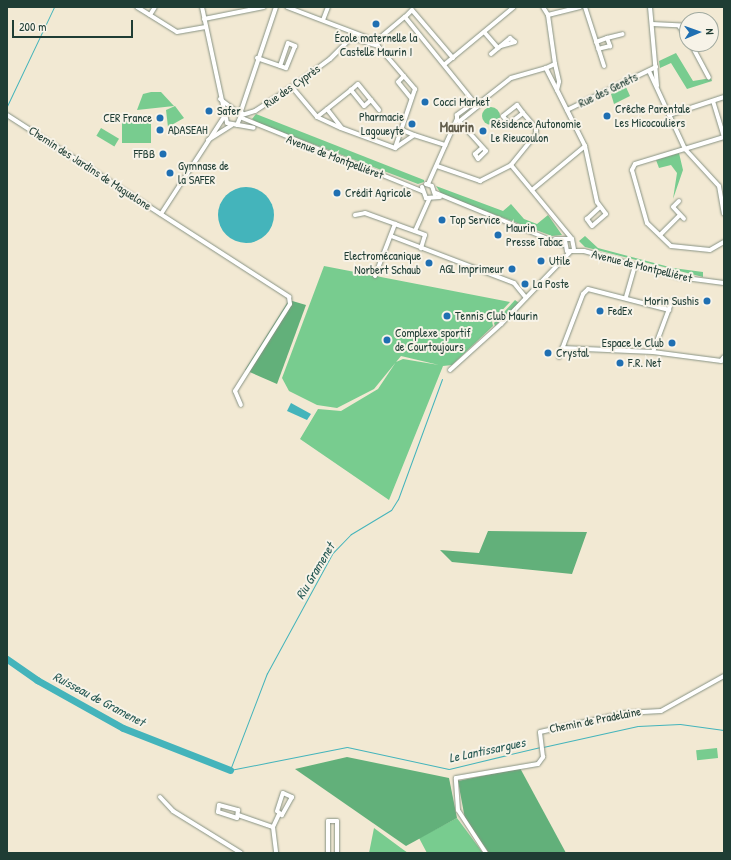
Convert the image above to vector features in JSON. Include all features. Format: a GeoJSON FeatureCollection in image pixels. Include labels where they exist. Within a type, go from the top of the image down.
{"type":"FeatureCollection","features":[{"type":"Feature","properties":{"kind":"street"},"geometry":{"type":"LineString","coordinates":[[137,7],[177,32],[206,27]]}},
{"type":"Feature","properties":{"kind":"street"},"geometry":{"type":"LineString","coordinates":[[150,15],[155,7]]}},
{"type":"Feature","properties":{"kind":"street"},"geometry":{"type":"LineString","coordinates":[[202,7],[224,116],[232,125]]}},
{"type":"Feature","properties":{"kind":"street"},"geometry":{"type":"LineString","coordinates":[[204,19],[264,7]]}},
{"type":"Feature","properties":{"kind":"street"},"geometry":{"type":"LineString","coordinates":[[237,125],[242,115],[241,102],[276,7]]}},
{"type":"Feature","properties":{"kind":"street"},"geometry":{"type":"LineString","coordinates":[[287,7],[376,41],[378,46],[415,89],[394,148]]}},
{"type":"Feature","properties":{"kind":"street"},"geometry":{"type":"LineString","coordinates":[[323,20],[328,7]]}},
{"type":"Feature","properties":{"kind":"street"},"geometry":{"type":"LineString","coordinates":[[445,64],[485,33],[514,7]]}},
{"type":"Feature","properties":{"kind":"street"},"geometry":{"type":"LineString","coordinates":[[543,7],[548,15],[557,90]]}},
{"type":"Feature","properties":{"kind":"street"},"geometry":{"type":"LineString","coordinates":[[548,15],[580,7]]}},
{"type":"Feature","properties":{"kind":"street"},"geometry":{"type":"LineString","coordinates":[[585,7],[604,66]]}},
{"type":"Feature","properties":{"kind":"street"},"geometry":{"type":"LineString","coordinates":[[650,7],[657,86]]}},
{"type":"Feature","properties":{"kind":"street"},"geometry":{"type":"LineString","coordinates":[[376,41],[407,19],[411,9],[454,58]]}},
{"type":"Feature","properties":{"kind":"street"},"geometry":{"type":"LineString","coordinates":[[407,19],[445,64],[473,101],[478,104]]}},
{"type":"Feature","properties":{"kind":"street"},"geometry":{"type":"LineString","coordinates":[[652,24],[679,26]]}},
{"type":"Feature","properties":{"kind":"street"},"geometry":{"type":"LineString","coordinates":[[485,33],[500,47],[491,54]]}},
{"type":"Feature","properties":{"kind":"street","name":"Rue des Cyprès"},"geometry":{"type":"LineString","coordinates":[[242,115],[249,114],[292,87],[330,59],[355,34]]}},
{"type":"Feature","properties":{"kind":"street"},"geometry":{"type":"LineString","coordinates":[[596,42],[623,34]]}},
{"type":"Feature","properties":{"kind":"street"},"geometry":{"type":"LineString","coordinates":[[352,38],[378,46]]}},
{"type":"Feature","properties":{"kind":"street"},"geometry":{"type":"LineString","coordinates":[[598,49],[610,46],[608,38]]}},
{"type":"Feature","properties":{"kind":"street"},"geometry":{"type":"LineString","coordinates":[[257,58],[280,66],[286,68],[295,46],[288,43],[280,66]]}},
{"type":"Feature","properties":{"kind":"street"},"geometry":{"type":"LineString","coordinates":[[695,52],[709,78]]}},
{"type":"Feature","properties":{"kind":"street"},"geometry":{"type":"LineString","coordinates":[[459,119],[511,78],[555,64]]}},
{"type":"Feature","properties":{"kind":"street","name":"Rue des Genêts"},"geometry":{"type":"LineString","coordinates":[[567,110],[656,67]]}},
{"type":"Feature","properties":{"kind":"street"},"geometry":{"type":"LineString","coordinates":[[546,68],[585,146],[600,207],[606,214],[592,226],[587,219],[600,207]]}},
{"type":"Feature","properties":{"kind":"street"},"geometry":{"type":"LineString","coordinates":[[648,71],[657,86],[685,149],[719,186],[724,214]]}},
{"type":"Feature","properties":{"kind":"street"},"geometry":{"type":"LineString","coordinates":[[404,76],[398,82],[411,98]]}},
{"type":"Feature","properties":{"kind":"street"},"geometry":{"type":"LineString","coordinates":[[317,117],[358,84],[378,110]]}},
{"type":"Feature","properties":{"kind":"street"},"geometry":{"type":"LineString","coordinates":[[292,87],[317,117],[341,128],[394,148]]}},
{"type":"Feature","properties":{"kind":"street"},"geometry":{"type":"LineString","coordinates":[[351,90],[364,106],[371,100]]}},
{"type":"Feature","properties":{"kind":"street"},"geometry":{"type":"LineString","coordinates":[[670,115],[724,97]]}},
{"type":"Feature","properties":{"kind":"street","name":"Avenue de Montpelliéret"},"geometry":{"type":"LineString","coordinates":[[220,99],[242,115],[252,125],[422,189]]}},
{"type":"Feature","properties":{"kind":"street"},"geometry":{"type":"LineString","coordinates":[[427,199],[422,189],[430,185],[444,145],[459,119],[473,101]]}},
{"type":"Feature","properties":{"kind":"street"},"geometry":{"type":"LineString","coordinates":[[712,101],[724,137],[633,167],[647,222],[671,246],[710,250],[724,242]]}},
{"type":"Feature","properties":{"kind":"street","name":"Chemin des Jardins de Maguelone"},"geometry":{"type":"LineString","coordinates":[[7,115],[161,214],[206,141],[224,116],[241,102]]}},
{"type":"Feature","properties":{"kind":"street"},"geometry":{"type":"LineString","coordinates":[[437,166],[480,181],[511,165],[536,134],[536,128],[517,105],[503,116],[509,124],[523,113]]}},
{"type":"Feature","properties":{"kind":"street"},"geometry":{"type":"LineString","coordinates":[[327,109],[341,128]]}},
{"type":"Feature","properties":{"kind":"street"},"geometry":{"type":"LineString","coordinates":[[249,114],[252,125]]}},
{"type":"Feature","properties":{"kind":"street"},"geometry":{"type":"LineString","coordinates":[[459,119],[482,148]]}},
{"type":"Feature","properties":{"kind":"street"},"geometry":{"type":"LineString","coordinates":[[719,120],[724,119]]}},
{"type":"Feature","properties":{"kind":"street","name":"Avenue de Montpelliéret"},"geometry":{"type":"LineString","coordinates":[[232,125],[263,129]]}},
{"type":"Feature","properties":{"kind":"street","name":"Chemin des Jardins de Maguelone"},"geometry":{"type":"LineString","coordinates":[[206,141],[232,125]]}},
{"type":"Feature","properties":{"kind":"street"},"geometry":{"type":"LineString","coordinates":[[400,129],[444,145]]}},
{"type":"Feature","properties":{"kind":"street"},"geometry":{"type":"LineString","coordinates":[[394,148],[414,135]]}},
{"type":"Feature","properties":{"kind":"street"},"geometry":{"type":"LineString","coordinates":[[532,190],[585,146]]}},
{"type":"Feature","properties":{"kind":"street"},"geometry":{"type":"LineString","coordinates":[[450,370],[526,298],[562,258],[574,248],[572,239],[511,165]]}},
{"type":"Feature","properties":{"kind":"street"},"geometry":{"type":"LineString","coordinates":[[430,185],[435,195],[440,197],[564,243],[572,239]]}},
{"type":"Feature","properties":{"kind":"street"},"geometry":{"type":"LineString","coordinates":[[415,231],[427,199],[435,195]]}},
{"type":"Feature","properties":{"kind":"street"},"geometry":{"type":"LineString","coordinates":[[679,201],[673,207],[684,219]]}},
{"type":"Feature","properties":{"kind":"street"},"geometry":{"type":"LineString","coordinates":[[355,215],[365,213],[415,231],[426,237],[422,248]]}},
{"type":"Feature","properties":{"kind":"street"},"geometry":{"type":"LineString","coordinates":[[161,214],[291,299],[235,391],[241,405]]}},
{"type":"Feature","properties":{"kind":"street"},"geometry":{"type":"LineString","coordinates":[[660,234],[680,215]]}},
{"type":"Feature","properties":{"kind":"street"},"geometry":{"type":"LineString","coordinates":[[376,276],[395,224]]}},
{"type":"Feature","properties":{"kind":"street"},"geometry":{"type":"LineString","coordinates":[[562,258],[564,229]]}},
{"type":"Feature","properties":{"kind":"street"},"geometry":{"type":"LineString","coordinates":[[391,236],[514,284],[526,298]]}},
{"type":"Feature","properties":{"kind":"street","name":"Avenue de Montpelliéret"},"geometry":{"type":"LineString","coordinates":[[564,243],[584,251],[678,277],[724,283]]}},
{"type":"Feature","properties":{"kind":"street"},"geometry":{"type":"LineString","coordinates":[[626,297],[635,264]]}},
{"type":"Feature","properties":{"kind":"street"},"geometry":{"type":"LineString","coordinates":[[558,357],[583,294],[588,289],[626,297],[668,310]]}},
{"type":"Feature","properties":{"kind":"street"},"geometry":{"type":"LineString","coordinates":[[654,352],[672,301]]}},
{"type":"Feature","properties":{"kind":"street"},"geometry":{"type":"LineString","coordinates":[[562,348],[654,352],[721,361],[724,357]]}},
{"type":"Feature","properties":{"kind":"street","name":"Chemin de Pradelaine"},"geometry":{"type":"LineString","coordinates":[[486,853],[460,816],[455,800],[456,778],[538,764],[542,750],[540,732],[566,729],[625,713],[666,709],[724,676]]}},
{"type":"Feature","properties":{"kind":"street"},"geometry":{"type":"LineString","coordinates":[[285,792],[292,797],[284,815],[279,814],[276,811],[285,792]]}},
{"type":"Feature","properties":{"kind":"street"},"geometry":{"type":"LineString","coordinates":[[160,797],[173,811],[241,853]]}},
{"type":"Feature","properties":{"kind":"street"},"geometry":{"type":"LineString","coordinates":[[221,804],[238,810],[238,815],[236,819],[217,810],[221,804]]}},
{"type":"Feature","properties":{"kind":"street"},"geometry":{"type":"LineString","coordinates":[[276,853],[273,827],[279,814]]}},
{"type":"Feature","properties":{"kind":"street"},"geometry":{"type":"LineString","coordinates":[[238,815],[273,827]]}},
{"type":"Feature","properties":{"kind":"street"},"geometry":{"type":"LineString","coordinates":[[328,853],[328,821],[337,821],[337,853]]}},
{"type":"Feature","properties":{"kind":"green space"},"geometry":{"type":"Polygon","coordinates":[[[676,53],[693,81],[711,78],[712,81],[687,89],[671,63],[660,68],[659,61],[676,53]]]}},
{"type":"Feature","properties":{"kind":"green space"},"geometry":{"type":"Polygon","coordinates":[[[626,87],[630,96],[614,104],[611,94],[626,87]]]}},
{"type":"Feature","properties":{"kind":"green space"},"geometry":{"type":"Polygon","coordinates":[[[161,92],[174,106],[137,110],[143,94],[161,92]]]}},
{"type":"Feature","properties":{"kind":"green space"},"geometry":{"type":"Polygon","coordinates":[[[175,106],[184,118],[168,127],[166,110],[175,106]]]}},
{"type":"Feature","properties":{"kind":"green space"},"geometry":{"type":"Polygon","coordinates":[[[491,107],[497,110],[500,116],[497,122],[491,125],[485,122],[482,116],[485,110],[491,107]]]}},
{"type":"Feature","properties":{"kind":"green space"},"geometry":{"type":"Polygon","coordinates":[[[256,114],[424,180],[424,182],[418,184],[258,123],[252,119],[256,114]]]}},
{"type":"Feature","properties":{"kind":"green space"},"geometry":{"type":"Polygon","coordinates":[[[122,121],[151,121],[151,143],[122,143],[122,121]]]}},
{"type":"Feature","properties":{"kind":"green space"},"geometry":{"type":"Polygon","coordinates":[[[101,128],[119,139],[114,147],[96,136],[101,128]]]}},
{"type":"Feature","properties":{"kind":"green space"},"geometry":{"type":"Polygon","coordinates":[[[679,153],[683,170],[673,199],[677,173],[671,165],[659,168],[656,160],[679,153]]]}},
{"type":"Feature","properties":{"kind":"green space"},"geometry":{"type":"Polygon","coordinates":[[[436,186],[503,211],[511,204],[524,219],[537,224],[548,215],[562,235],[552,236],[442,195],[436,186]]]}},
{"type":"Feature","properties":{"kind":"green space"},"geometry":{"type":"Polygon","coordinates":[[[585,236],[598,248],[673,268],[703,272],[703,277],[585,247],[579,241],[585,236]]]}},
{"type":"Feature","properties":{"kind":"green space","name":"Complexe sportif de Courtoujours"},"geometry":{"type":"Polygon","coordinates":[[[324,266],[510,302],[492,321],[493,326],[452,365],[443,366],[389,500],[300,439],[318,409],[341,411],[378,389],[396,363],[374,389],[337,408],[317,405],[289,391],[282,378],[324,266]],[[401,356],[396,362],[403,359],[439,365],[401,356]]]}},
{"type":"Feature","properties":{"kind":"green space"},"geometry":{"type":"Polygon","coordinates":[[[289,300],[306,305],[277,384],[245,370],[289,300]]]}},
{"type":"Feature","properties":{"kind":"green space"},"geometry":{"type":"Polygon","coordinates":[[[515,300],[519,303],[495,326],[494,323],[515,300]]]}},
{"type":"Feature","properties":{"kind":"green space"},"geometry":{"type":"Polygon","coordinates":[[[488,531],[587,532],[572,574],[452,562],[440,550],[479,553],[488,531]]]}},
{"type":"Feature","properties":{"kind":"green space"},"geometry":{"type":"Polygon","coordinates":[[[717,748],[718,758],[697,760],[696,750],[717,748]]]}},
{"type":"Feature","properties":{"kind":"green space"},"geometry":{"type":"Polygon","coordinates":[[[347,757],[449,778],[457,818],[406,846],[295,769],[347,757]]]}},
{"type":"Feature","properties":{"kind":"green space"},"geometry":{"type":"Polygon","coordinates":[[[520,768],[566,853],[489,853],[465,819],[458,781],[520,768]]]}},
{"type":"Feature","properties":{"kind":"green space"},"geometry":{"type":"Polygon","coordinates":[[[457,818],[483,853],[427,853],[419,838],[457,818]]]}},
{"type":"Feature","properties":{"kind":"green space"},"geometry":{"type":"Polygon","coordinates":[[[374,828],[401,848],[408,853],[369,853],[374,828]]]}},
{"type":"Feature","properties":{"kind":"water"},"geometry":{"type":"Polygon","coordinates":[[[241,187],[251,187],[266,195],[272,204],[274,215],[272,226],[266,235],[251,243],[241,243],[230,238],[223,231],[218,220],[218,210],[223,199],[230,192],[241,187]]]}},
{"type":"Feature","properties":{"kind":"water"},"geometry":{"type":"Polygon","coordinates":[[[291,403],[311,414],[307,420],[287,411],[291,403]]]}},
{"type":"Feature","properties":{"kind":"waterway"},"geometry":{"type":"LineString","coordinates":[[7,106],[54,7]]}},
{"type":"Feature","properties":{"kind":"waterway","name":"Riu Gramenet"},"geometry":{"type":"LineString","coordinates":[[442,379],[398,499],[391,510],[351,534],[332,554],[267,673],[230,770],[347,747],[449,769],[540,747]]}},
{"type":"Feature","properties":{"kind":"waterway","name":"Ruisseau de Gramenet"},"geometry":{"type":"LineString","coordinates":[[7,659],[37,680],[123,728],[230,770]]}},
{"type":"Feature","properties":{"kind":"waterway","name":"Le Lantissargues"},"geometry":{"type":"LineString","coordinates":[[543,747],[638,726],[680,724],[724,730]]}},
{"type":"Feature","properties":{"kind":"place","name":"École maternelle la Castelle Maurin I"},"geometry":{"type":"Point","coordinates":[376,24]}},
{"type":"Feature","properties":{"kind":"place","name":"Cocci Market"},"geometry":{"type":"Point","coordinates":[425,102]}},
{"type":"Feature","properties":{"kind":"place","name":"Safer"},"geometry":{"type":"Point","coordinates":[209,111]}},
{"type":"Feature","properties":{"kind":"place","name":"Crêche Parentale Les Micocouliers"},"geometry":{"type":"Point","coordinates":[607,116]}},
{"type":"Feature","properties":{"kind":"place","name":"CER France"},"geometry":{"type":"Point","coordinates":[160,118]}},
{"type":"Feature","properties":{"kind":"place","name":"Pharmacie Lagoueyte"},"geometry":{"type":"Point","coordinates":[412,124]}},
{"type":"Feature","properties":{"kind":"place","name":"ADASEAH"},"geometry":{"type":"Point","coordinates":[160,130]}},
{"type":"Feature","properties":{"kind":"place","name":"Résidence Autonomie Le Rieucoulon"},"geometry":{"type":"Point","coordinates":[483,131]}},
{"type":"Feature","properties":{"kind":"place","name":"FFBB"},"geometry":{"type":"Point","coordinates":[163,154]}},
{"type":"Feature","properties":{"kind":"place","name":"Gymnase de la SAFER"},"geometry":{"type":"Point","coordinates":[170,173]}},
{"type":"Feature","properties":{"kind":"place","name":"Crédit Agricole"},"geometry":{"type":"Point","coordinates":[337,193]}},
{"type":"Feature","properties":{"kind":"place","name":"Top Service"},"geometry":{"type":"Point","coordinates":[442,220]}},
{"type":"Feature","properties":{"kind":"place","name":"Maurin Presse Tabac"},"geometry":{"type":"Point","coordinates":[498,235]}},
{"type":"Feature","properties":{"kind":"place","name":"Utile"},"geometry":{"type":"Point","coordinates":[541,261]}},
{"type":"Feature","properties":{"kind":"place","name":"Electromécanique Norbert Schaub"},"geometry":{"type":"Point","coordinates":[429,263]}},
{"type":"Feature","properties":{"kind":"place","name":"AGL Imprimeur"},"geometry":{"type":"Point","coordinates":[512,269]}},
{"type":"Feature","properties":{"kind":"place","name":"La Poste"},"geometry":{"type":"Point","coordinates":[525,284]}},
{"type":"Feature","properties":{"kind":"place","name":"Morin Sushis"},"geometry":{"type":"Point","coordinates":[707,301]}},
{"type":"Feature","properties":{"kind":"place","name":"FedEx"},"geometry":{"type":"Point","coordinates":[600,311]}},
{"type":"Feature","properties":{"kind":"place","name":"Tennis Club Maurin"},"geometry":{"type":"Point","coordinates":[447,316]}},
{"type":"Feature","properties":{"kind":"place","name":"Complexe sportif de Courtoujours"},"geometry":{"type":"Point","coordinates":[387,340]}},
{"type":"Feature","properties":{"kind":"place","name":"Espace le Club"},"geometry":{"type":"Point","coordinates":[672,343]}},
{"type":"Feature","properties":{"kind":"place","name":"Crystal"},"geometry":{"type":"Point","coordinates":[548,353]}},
{"type":"Feature","properties":{"kind":"place","name":"F.R. Net"},"geometry":{"type":"Point","coordinates":[620,363]}},
{"type":"Feature","properties":{"kind":"district","name":"Maurin"},"geometry":{"type":"Point","coordinates":[457,127]}}]}
